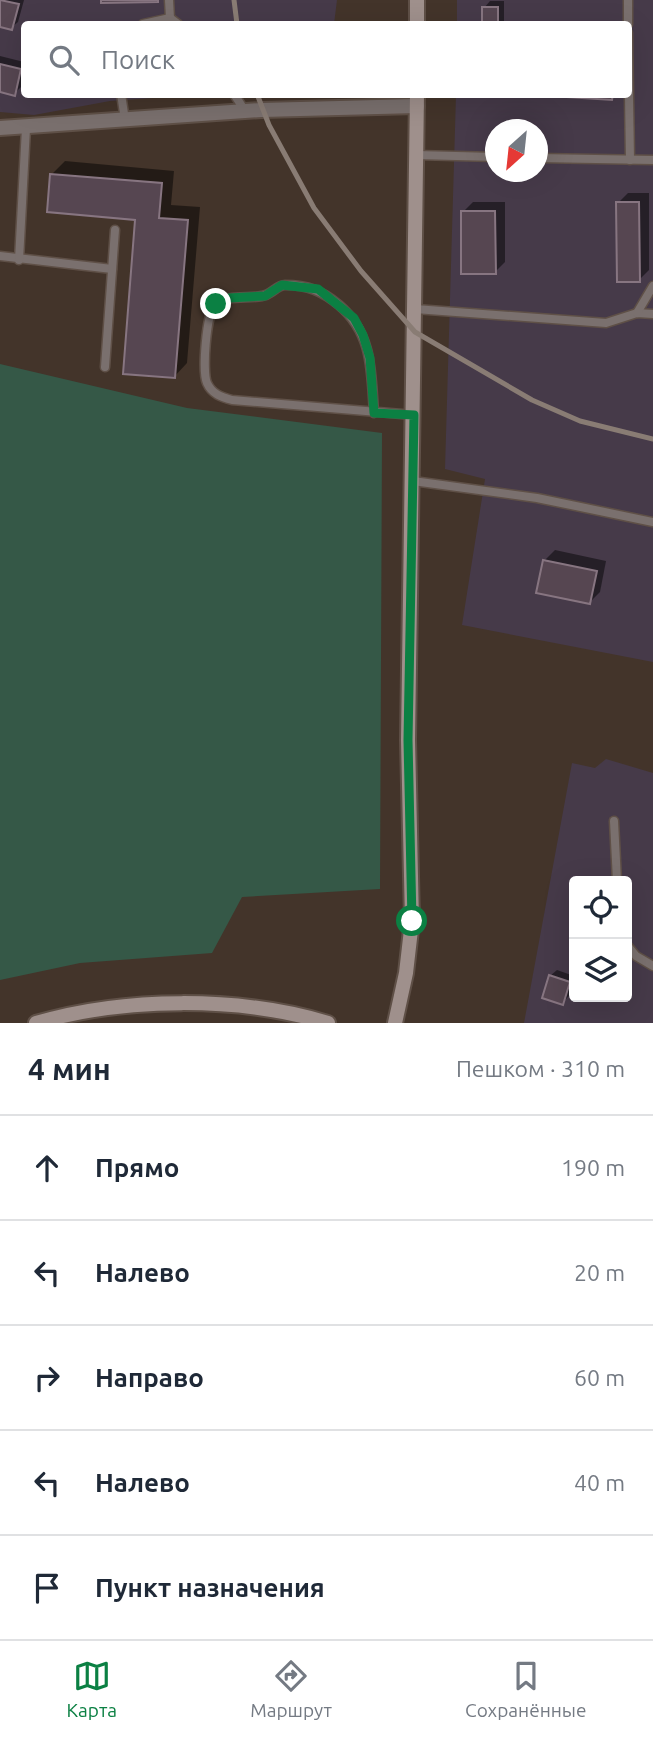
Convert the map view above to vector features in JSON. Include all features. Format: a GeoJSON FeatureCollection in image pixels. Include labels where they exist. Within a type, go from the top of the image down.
{"type":"FeatureCollection","features":[{"type":"Feature","properties":{"kind":"main road"},"geometry":{"type":"LineString","coordinates":[[417,21],[418,0]]}},
{"type":"Feature","properties":{"kind":"main road"},"geometry":{"type":"LineString","coordinates":[[395,1023],[406,973],[412,921],[408,740],[417,100]]}},
{"type":"Feature","properties":{"kind":"main road"},"geometry":{"type":"LineString","coordinates":[[36,1023],[114,1005],[168,1004],[219,1005],[328,1023]]}},
{"type":"Feature","properties":{"kind":"street"},"geometry":{"type":"LineString","coordinates":[[0,128],[417,100]]}},
{"type":"Feature","properties":{"kind":"lane"},"geometry":{"type":"LineString","coordinates":[[169,0],[170,18]]}},
{"type":"Feature","properties":{"kind":"lane"},"geometry":{"type":"LineString","coordinates":[[628,0],[628,21]]}},
{"type":"Feature","properties":{"kind":"lane"},"geometry":{"type":"LineString","coordinates":[[156,21],[170,18],[174,21]]}},
{"type":"Feature","properties":{"kind":"lane"},"geometry":{"type":"LineString","coordinates":[[122,98],[125,121]]}},
{"type":"Feature","properties":{"kind":"lane"},"geometry":{"type":"LineString","coordinates":[[237,98],[245,111]]}},
{"type":"Feature","properties":{"kind":"lane"},"geometry":{"type":"LineString","coordinates":[[629,98],[630,160]]}},
{"type":"Feature","properties":{"kind":"lane"},"geometry":{"type":"LineString","coordinates":[[19,260],[26,128]]}},
{"type":"Feature","properties":{"kind":"lane"},"geometry":{"type":"LineString","coordinates":[[416,155],[485,157]]}},
{"type":"Feature","properties":{"kind":"lane"},"geometry":{"type":"LineString","coordinates":[[548,158],[653,160]]}},
{"type":"Feature","properties":{"kind":"lane"},"geometry":{"type":"LineString","coordinates":[[105,367],[114,230]]}},
{"type":"Feature","properties":{"kind":"lane"},"geometry":{"type":"LineString","coordinates":[[0,256],[112,270]]}},
{"type":"Feature","properties":{"kind":"lane"},"geometry":{"type":"LineString","coordinates":[[374,413],[370,358],[363,335],[354,318],[318,289],[282,285],[265,296],[229,298],[216,304],[208,316],[205,381],[213,392],[221,397],[374,413],[414,415]]}},
{"type":"Feature","properties":{"kind":"lane"},"geometry":{"type":"LineString","coordinates":[[637,313],[653,286]]}},
{"type":"Feature","properties":{"kind":"lane"},"geometry":{"type":"LineString","coordinates":[[415,309],[606,323],[637,313],[653,314]]}},
{"type":"Feature","properties":{"kind":"lane"},"geometry":{"type":"LineString","coordinates":[[413,481],[537,498],[653,522]]}},
{"type":"Feature","properties":{"kind":"lane"},"geometry":{"type":"LineString","coordinates":[[614,821],[617,876]]}},
{"type":"Feature","properties":{"kind":"lane"},"geometry":{"type":"LineString","coordinates":[[632,951],[653,965]]}},
{"type":"Feature","properties":{"kind":"shaded area"},"geometry":{"type":"Polygon","coordinates":[[[0,0],[337,0],[334,21],[21,21],[21,98],[152,98],[110,101],[34,115],[0,112],[0,0]]]}},
{"type":"Feature","properties":{"kind":"shaded area"},"geometry":{"type":"Polygon","coordinates":[[[457,0],[653,0],[653,662],[462,625],[485,479],[445,469],[456,98],[632,98],[632,21],[457,21],[457,0]]]}},
{"type":"Feature","properties":{"kind":"shaded area"},"geometry":{"type":"Polygon","coordinates":[[[606,759],[653,773],[653,1023],[524,1023],[572,763],[595,768],[606,759]]]}},
{"type":"Feature","properties":{"kind":"green space"},"geometry":{"type":"Polygon","coordinates":[[[0,364],[187,408],[382,433],[380,889],[242,897],[212,953],[80,963],[0,980],[0,364]]]}},
{"type":"Feature","properties":{"kind":"building"},"geometry":{"type":"Polygon","coordinates":[[[0,0],[19,4],[12,30],[0,27],[0,0]]]}},
{"type":"Feature","properties":{"kind":"building"},"geometry":{"type":"Polygon","coordinates":[[[101,0],[158,0],[158,2],[101,3],[101,0]]]}},
{"type":"Feature","properties":{"kind":"building"},"geometry":{"type":"Polygon","coordinates":[[[482,7],[498,7],[498,21],[482,21],[482,7]]]}},
{"type":"Feature","properties":{"kind":"building"},"geometry":{"type":"Polygon","coordinates":[[[0,64],[21,69],[15,96],[0,92],[0,64]]]}},
{"type":"Feature","properties":{"kind":"building"},"geometry":{"type":"Polygon","coordinates":[[[581,98],[612,98],[612,100],[581,98]]]}},
{"type":"Feature","properties":{"kind":"building"},"geometry":{"type":"Polygon","coordinates":[[[50,174],[162,183],[159,218],[188,220],[175,378],[123,374],[135,220],[47,212],[50,174]]]}},
{"type":"Feature","properties":{"kind":"building"},"geometry":{"type":"Polygon","coordinates":[[[616,202],[639,202],[640,282],[617,282],[616,202]]]}},
{"type":"Feature","properties":{"kind":"building"},"geometry":{"type":"Polygon","coordinates":[[[461,211],[495,211],[496,274],[461,274],[461,211]]]}},
{"type":"Feature","properties":{"kind":"building"},"geometry":{"type":"Polygon","coordinates":[[[543,560],[597,571],[590,604],[536,593],[543,560]]]}},
{"type":"Feature","properties":{"kind":"building"},"geometry":{"type":"Polygon","coordinates":[[[549,975],[569,982],[563,1005],[542,998],[549,975]]]}},
{"type":"Feature","properties":{"kind":"railway"},"geometry":{"type":"LineString","coordinates":[[234,0],[237,21]]}},
{"type":"Feature","properties":{"kind":"railway"},"geometry":{"type":"LineString","coordinates":[[259,98],[269,125],[314,208],[361,271],[415,332],[532,400],[580,421],[653,439]]}},
{"type":"Feature","properties":{"kind":"route"},"geometry":{"type":"LineString","coordinates":[[216,304],[229,298],[265,296],[282,285],[318,289],[354,318],[363,335],[370,358],[374,413],[414,415],[408,740],[412,921]]}}]}
